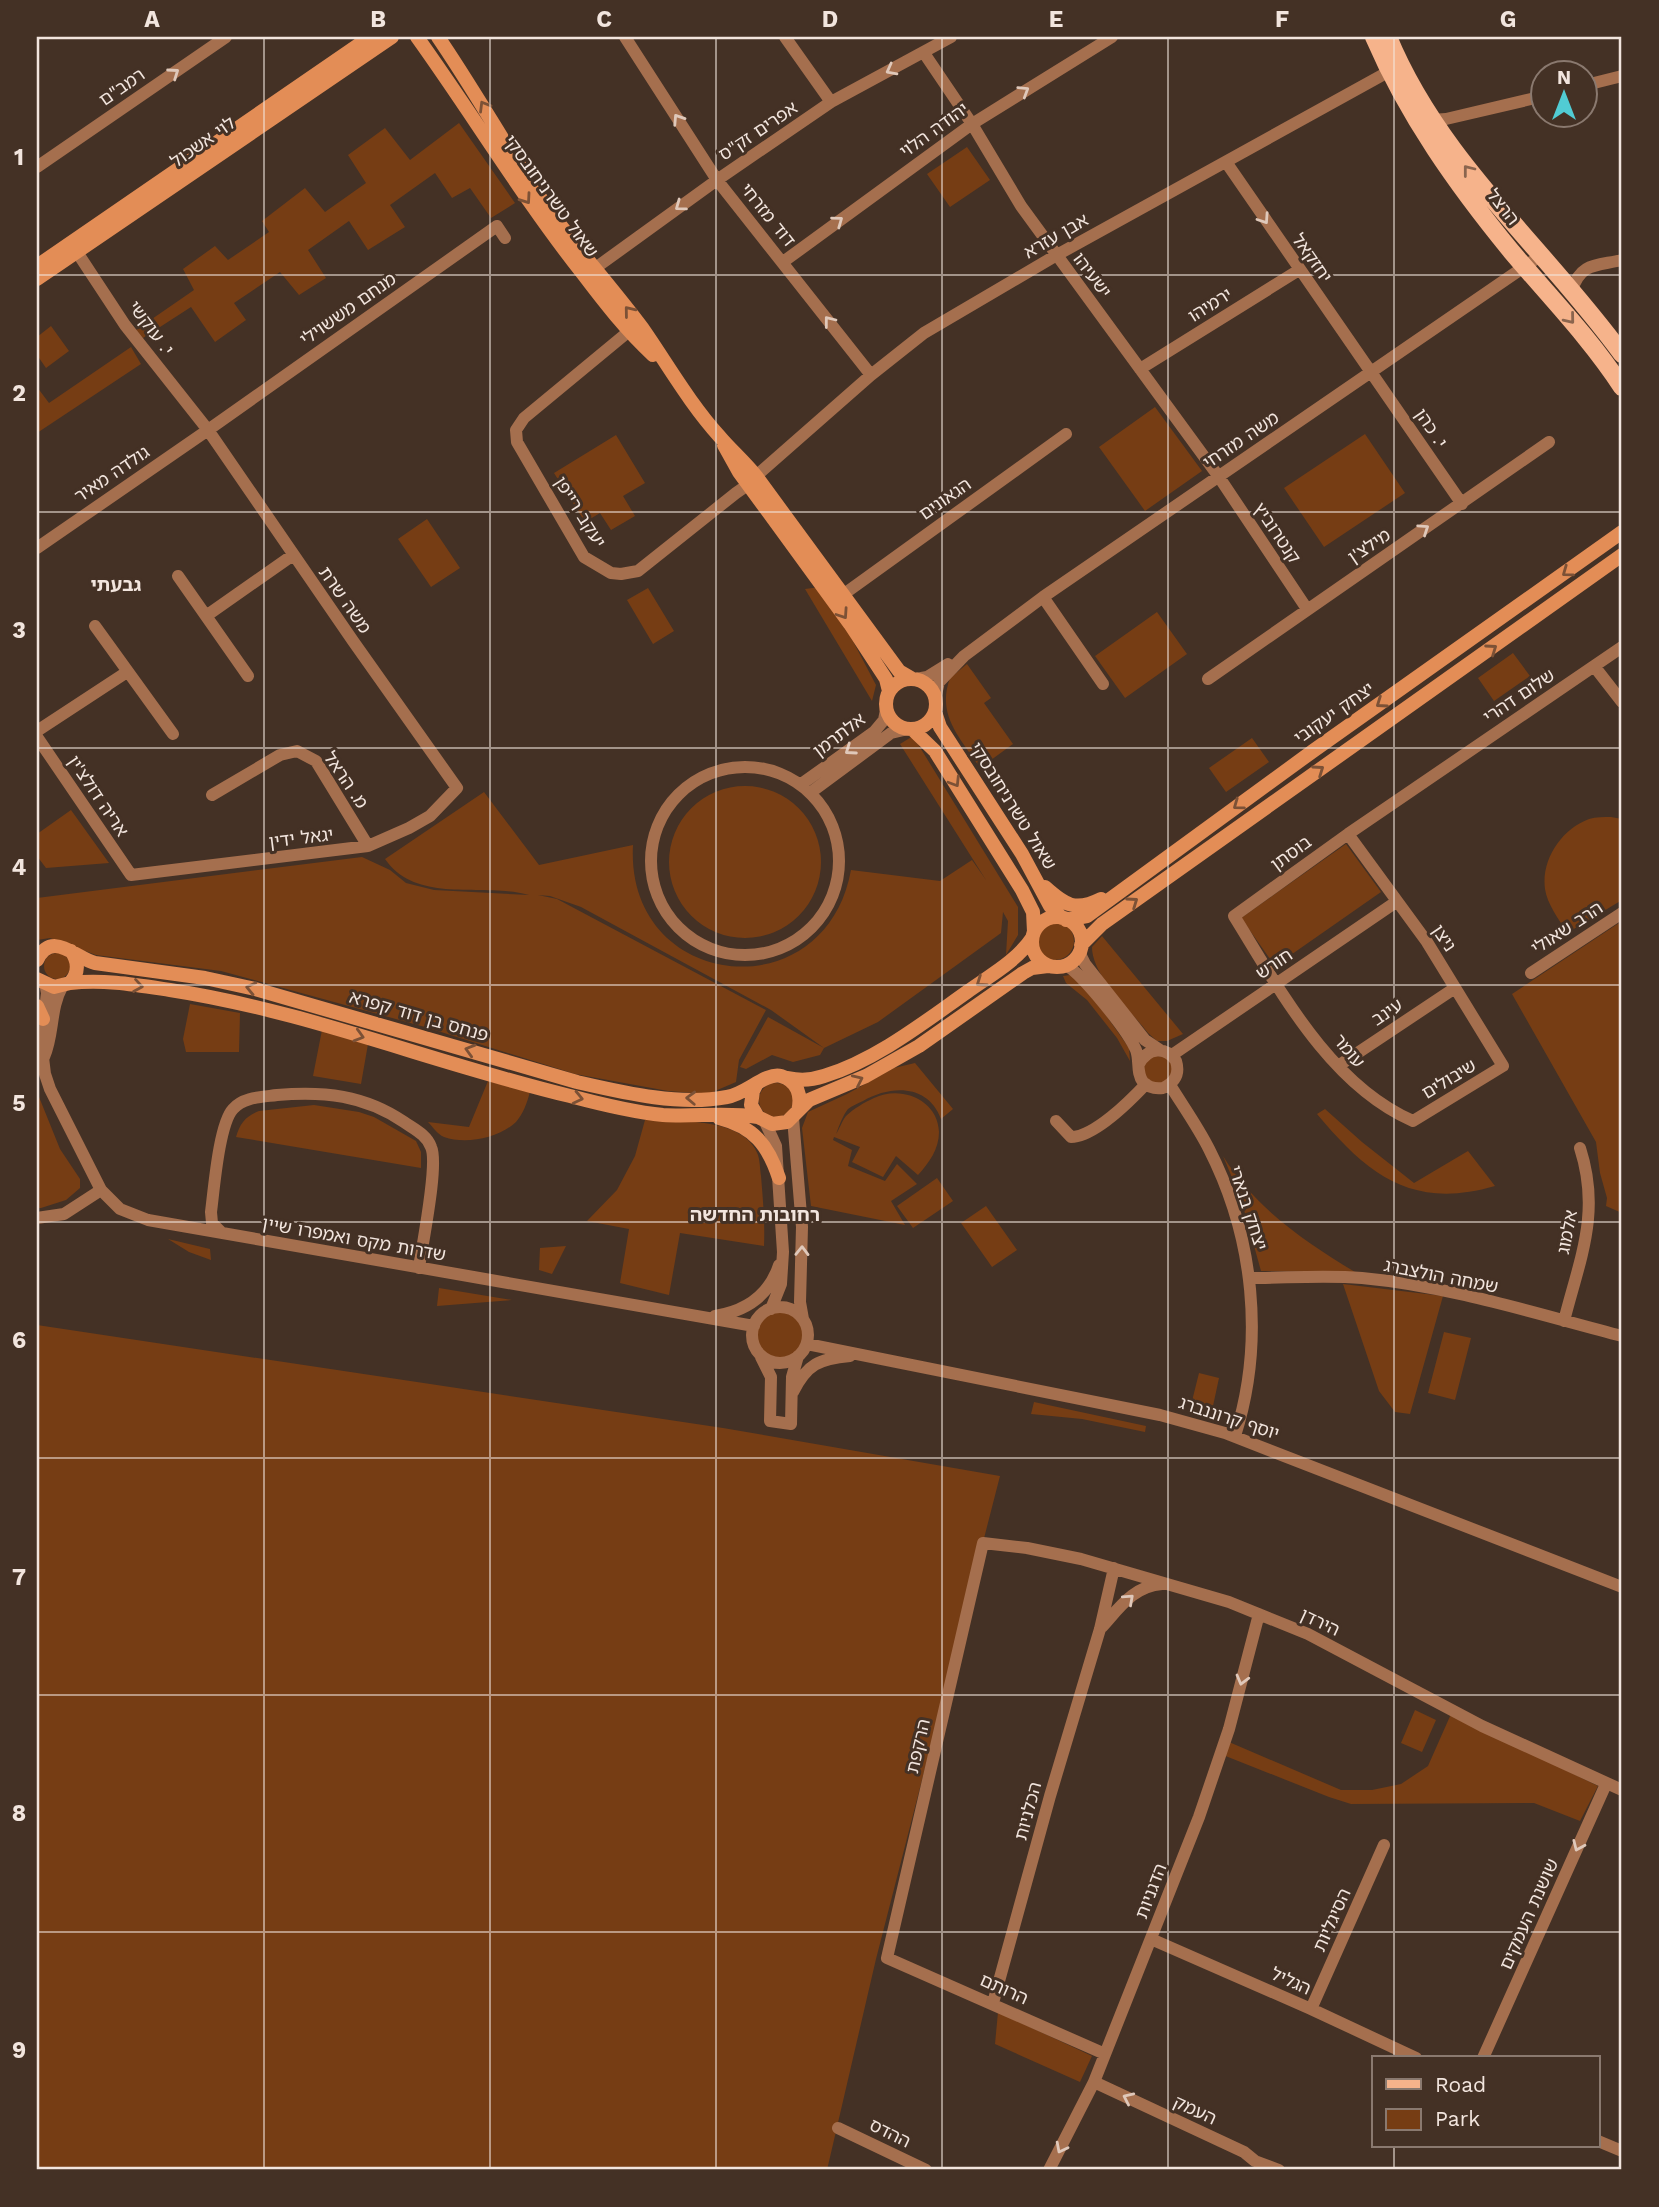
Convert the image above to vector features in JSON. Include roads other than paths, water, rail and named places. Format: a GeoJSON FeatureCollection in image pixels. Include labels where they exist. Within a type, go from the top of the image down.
{"type":"FeatureCollection","features":[{"type":"Feature","properties":{"kind":"main road","name":"שאול טשרניחובסקי"},"geometry":{"type":"LineString","coordinates":[[438,37],[539,196],[644,331],[667,368],[721,438],[729,458],[756,482],[844,594],[899,671],[914,679]]}},
{"type":"Feature","properties":{"kind":"main road","name":"הרצל"},"geometry":{"type":"LineString","coordinates":[[1374,37],[1534,261],[1573,323],[1622,387]]}},
{"type":"Feature","properties":{"kind":"main road","name":"הרצל"},"geometry":{"type":"LineString","coordinates":[[1388,37],[1395,69],[1432,145],[1493,228],[1572,290],[1622,354]]}},
{"type":"Feature","properties":{"kind":"main road","name":"שאול טשרניחובסקי"},"geometry":{"type":"LineString","coordinates":[[418,39],[531,205],[628,332],[667,368]]}},
{"type":"Feature","properties":{"kind":"main road"},"geometry":{"type":"LineString","coordinates":[[381,40],[418,39]]}},
{"type":"Feature","properties":{"kind":"main road","name":"לוי אשכול"},"geometry":{"type":"LineString","coordinates":[[37,279],[74,248],[381,40]]}},
{"type":"Feature","properties":{"kind":"main road","name":"לוי אשכול"},"geometry":{"type":"LineString","coordinates":[[37,266],[74,248]]}},
{"type":"Feature","properties":{"kind":"main road","name":"שאול טשרניחובסקי"},"geometry":{"type":"LineString","coordinates":[[756,482],[886,679],[888,698]]}},
{"type":"Feature","properties":{"kind":"main road","name":"יצחק יעקובי"},"geometry":{"type":"LineString","coordinates":[[1064,919],[1087,916],[1622,532]]}},
{"type":"Feature","properties":{"kind":"main road"},"geometry":{"type":"LineString","coordinates":[[1033,935],[1037,957],[1055,967],[1066,965],[1075,958],[1102,924],[1622,555]]}},
{"type":"Feature","properties":{"kind":"main road"},"geometry":{"type":"LineString","coordinates":[[914,679],[928,687],[935,705],[927,724],[910,729],[894,723],[890,718],[888,698],[895,683],[914,679]]}},
{"type":"Feature","properties":{"kind":"main road","name":"שאול טשרניחובסקי"},"geometry":{"type":"LineString","coordinates":[[935,705],[940,727],[1038,882],[1050,906],[1064,919]]}},
{"type":"Feature","properties":{"kind":"main road","name":"שאול טשרניחובסקי"},"geometry":{"type":"LineString","coordinates":[[910,729],[935,751],[1022,890],[1033,912],[1033,935]]}},
{"type":"Feature","properties":{"kind":"main road"},"geometry":{"type":"LineString","coordinates":[[1038,882],[1062,902],[1075,906],[1089,905],[1120,890]]}},
{"type":"Feature","properties":{"kind":"main road"},"geometry":{"type":"LineString","coordinates":[[1048,965],[1023,972],[905,1055],[866,1076],[809,1100],[780,1124],[762,1120],[751,1105],[756,1085],[768,1077],[806,1081],[815,1079],[867,1057],[914,1029],[1007,964],[1027,946],[1038,926],[1049,919],[1064,919],[1079,933],[1080,949]]}},
{"type":"Feature","properties":{"kind":"main road","name":"פנחס בן דוד קפרא"},"geometry":{"type":"LineString","coordinates":[[42,949],[64,947],[95,963],[205,978],[278,995],[569,1079],[622,1091],[707,1099],[740,1095],[756,1085]]}},
{"type":"Feature","properties":{"kind":"main road"},"geometry":{"type":"LineString","coordinates":[[37,960],[42,949]]}},
{"type":"Feature","properties":{"kind":"main road"},"geometry":{"type":"LineString","coordinates":[[66,985],[77,971],[77,963],[71,951]]}},
{"type":"Feature","properties":{"kind":"main road","name":"פנחס בן דוד קפרא"},"geometry":{"type":"LineString","coordinates":[[40,979],[54,987],[95,981],[231,1001],[568,1096],[650,1113],[700,1116],[736,1114],[762,1120]]}},
{"type":"Feature","properties":{"kind":"main road"},"geometry":{"type":"LineString","coordinates":[[782,1077],[790,1080],[799,1094],[795,1114]]}},
{"type":"Feature","properties":{"kind":"main road"},"geometry":{"type":"LineString","coordinates":[[700,1116],[730,1121],[750,1131],[768,1151],[779,1178]]}},
{"type":"Feature","properties":{"kind":"street","name":"רמב\"ם"},"geometry":{"type":"LineString","coordinates":[[37,167],[226,37]]}},
{"type":"Feature","properties":{"kind":"street","name":"דוד מזרחי"},"geometry":{"type":"LineString","coordinates":[[625,37],[717,180],[871,374]]}},
{"type":"Feature","properties":{"kind":"street"},"geometry":{"type":"LineString","coordinates":[[785,37],[831,102]]}},
{"type":"Feature","properties":{"kind":"street","name":"אפרים זק\"ס"},"geometry":{"type":"LineString","coordinates":[[594,269],[831,102],[951,37]]}},
{"type":"Feature","properties":{"kind":"street","name":"יהודה הלוי"},"geometry":{"type":"LineString","coordinates":[[783,262],[972,124],[1112,37]]}},
{"type":"Feature","properties":{"kind":"street","name":"ישעיהו"},"geometry":{"type":"LineString","coordinates":[[924,53],[1055,256],[1219,477]]}},
{"type":"Feature","properties":{"kind":"street","name":"אבן עזרא"},"geometry":{"type":"LineString","coordinates":[[756,482],[871,374],[924,333],[1055,256],[1395,69]]}},
{"type":"Feature","properties":{"kind":"street"},"geometry":{"type":"LineString","coordinates":[[1600,82],[1622,76]]}},
{"type":"Feature","properties":{"kind":"street"},"geometry":{"type":"LineString","coordinates":[[1431,120],[1530,99]]}},
{"type":"Feature","properties":{"kind":"street","name":"יחזקאל"},"geometry":{"type":"LineString","coordinates":[[1226,163],[1372,373]]}},
{"type":"Feature","properties":{"kind":"street","name":"מנחם מששוילי"},"geometry":{"type":"LineString","coordinates":[[208,430],[497,226],[505,238]]}},
{"type":"Feature","properties":{"kind":"street","name":"י. עוקשי"},"geometry":{"type":"LineString","coordinates":[[74,248],[125,325],[208,430]]}},
{"type":"Feature","properties":{"kind":"street"},"geometry":{"type":"LineString","coordinates":[[1572,290],[1576,278],[1583,270],[1622,260]]}},
{"type":"Feature","properties":{"kind":"street","name":"משה מזרחי"},"geometry":{"type":"LineString","coordinates":[[914,679],[927,677],[964,656],[1043,597],[1534,261]]}},
{"type":"Feature","properties":{"kind":"street","name":"ירמיהו"},"geometry":{"type":"LineString","coordinates":[[1140,369],[1299,270]]}},
{"type":"Feature","properties":{"kind":"street","name":"יעקב רייפן"},"geometry":{"type":"LineString","coordinates":[[628,332],[524,418],[516,430],[517,442],[584,557],[611,573],[638,571],[756,482]]}},
{"type":"Feature","properties":{"kind":"street","name":"י. כהן"},"geometry":{"type":"LineString","coordinates":[[1372,373],[1462,504]]}},
{"type":"Feature","properties":{"kind":"street","name":"גולדה מאיר"},"geometry":{"type":"LineString","coordinates":[[37,548],[208,430]]}},
{"type":"Feature","properties":{"kind":"street","name":"משה שרת"},"geometry":{"type":"LineString","coordinates":[[208,430],[457,788]]}},
{"type":"Feature","properties":{"kind":"street","name":"הגאונים"},"geometry":{"type":"LineString","coordinates":[[844,594],[1066,433]]}},
{"type":"Feature","properties":{"kind":"street","name":"מילצ'ן"},"geometry":{"type":"LineString","coordinates":[[1208,679],[1549,442]]}},
{"type":"Feature","properties":{"kind":"street","name":"קנטרוביץ"},"geometry":{"type":"LineString","coordinates":[[1219,477],[1307,609]]}},
{"type":"Feature","properties":{"kind":"street"},"geometry":{"type":"LineString","coordinates":[[206,616],[293,555]]}},
{"type":"Feature","properties":{"kind":"street"},"geometry":{"type":"LineString","coordinates":[[178,576],[248,676]]}},
{"type":"Feature","properties":{"kind":"street"},"geometry":{"type":"LineString","coordinates":[[1043,597],[1103,684]]}},
{"type":"Feature","properties":{"kind":"street"},"geometry":{"type":"LineString","coordinates":[[95,626],[173,734]]}},
{"type":"Feature","properties":{"kind":"street","name":"שלום דהרי"},"geometry":{"type":"LineString","coordinates":[[1436,774],[1622,647]]}},
{"type":"Feature","properties":{"kind":"street","name":"משה מזרחי"},"geometry":{"type":"LineString","coordinates":[[935,705],[939,682],[964,656]]}},
{"type":"Feature","properties":{"kind":"street"},"geometry":{"type":"LineString","coordinates":[[1594,666],[1622,702]]}},
{"type":"Feature","properties":{"kind":"street"},"geometry":{"type":"LineString","coordinates":[[37,731],[127,671]]}},
{"type":"Feature","properties":{"kind":"street","name":"אלתרמן"},"geometry":{"type":"LineString","coordinates":[[805,789],[874,732],[884,720],[888,698]]}},
{"type":"Feature","properties":{"kind":"street","name":"אלתרמן"},"geometry":{"type":"LineString","coordinates":[[805,789],[891,733],[910,729]]}},
{"type":"Feature","properties":{"kind":"street","name":"אריה דולצ'ין"},"geometry":{"type":"LineString","coordinates":[[37,737],[131,875]]}},
{"type":"Feature","properties":{"kind":"street","name":"מ. הראל"},"geometry":{"type":"LineString","coordinates":[[212,796],[280,755],[297,751],[316,761],[368,846]]}},
{"type":"Feature","properties":{"kind":"street"},"geometry":{"type":"LineString","coordinates":[[722,770],[767,770],[805,789],[830,819],[839,847],[837,884],[822,916],[795,941],[761,954],[724,953],[691,938],[666,912],[657,896],[652,878],[653,842],[667,809],[692,783],[722,770]]}},
{"type":"Feature","properties":{"kind":"street","name":"בוסתן"},"geometry":{"type":"LineString","coordinates":[[1276,984],[1234,916],[1436,774]]}},
{"type":"Feature","properties":{"kind":"street","name":"יגאל ידין"},"geometry":{"type":"LineString","coordinates":[[131,875],[368,846],[430,816],[457,788]]}},
{"type":"Feature","properties":{"kind":"street","name":"ניצן"},"geometry":{"type":"LineString","coordinates":[[1349,834],[1427,942],[1503,1066]]}},
{"type":"Feature","properties":{"kind":"street","name":"חורש"},"geometry":{"type":"LineString","coordinates":[[1166,1052],[1276,984],[1396,902]]}},
{"type":"Feature","properties":{"kind":"street","name":"הרב שאולי"},"geometry":{"type":"LineString","coordinates":[[1531,973],[1622,913]]}},
{"type":"Feature","properties":{"kind":"street"},"geometry":{"type":"LineString","coordinates":[[1066,965],[1087,982],[1131,1042],[1139,1064],[1140,1076],[1146,1084],[1156,1088],[1170,1085],[1178,1074],[1176,1061],[1145,1040],[1085,964],[1080,949]]}},
{"type":"Feature","properties":{"kind":"street","name":"שדרות מקס ואמפרו שיין"},"geometry":{"type":"LineString","coordinates":[[40,979],[47,993],[40,1012],[42,1061],[50,1089],[101,1190],[120,1209],[148,1220],[190,1228],[754,1326]]}},
{"type":"Feature","properties":{"kind":"street","name":"עומר"},"geometry":{"type":"LineString","coordinates":[[1276,984],[1338,1066],[1371,1097],[1392,1112],[1413,1121]]}},
{"type":"Feature","properties":{"kind":"street"},"geometry":{"type":"LineString","coordinates":[[42,1061],[50,1044],[57,998],[66,985]]}},
{"type":"Feature","properties":{"kind":"street","name":"עינב"},"geometry":{"type":"LineString","coordinates":[[1338,1066],[1455,988]]}},
{"type":"Feature","properties":{"kind":"street"},"geometry":{"type":"LineString","coordinates":[[1139,1064],[1147,1053],[1166,1052]]}},
{"type":"Feature","properties":{"kind":"street","name":"שיבולים"},"geometry":{"type":"LineString","coordinates":[[1413,1121],[1503,1066]]}},
{"type":"Feature","properties":{"kind":"street"},"geometry":{"type":"LineString","coordinates":[[1056,1121],[1071,1137],[1082,1136],[1105,1121],[1146,1084]]}},
{"type":"Feature","properties":{"kind":"street","name":"יצחק בנארי"},"geometry":{"type":"LineString","coordinates":[[1170,1085],[1215,1162],[1242,1236],[1250,1278],[1248,1381],[1235,1436]]}},
{"type":"Feature","properties":{"kind":"street"},"geometry":{"type":"LineString","coordinates":[[222,1233],[212,1223],[211,1212],[223,1126],[233,1109],[240,1103],[259,1097],[344,1095],[387,1110],[421,1133],[431,1145],[433,1165],[419,1268]]}},
{"type":"Feature","properties":{"kind":"street"},"geometry":{"type":"LineString","coordinates":[[759,1353],[774,1362],[791,1361],[807,1344],[807,1327],[800,1301],[802,1227],[795,1114]]}},
{"type":"Feature","properties":{"kind":"street"},"geometry":{"type":"LineString","coordinates":[[762,1120],[776,1146],[783,1252],[781,1284],[771,1309]]}},
{"type":"Feature","properties":{"kind":"street","name":"אלמוג"},"geometry":{"type":"LineString","coordinates":[[1563,1321],[1589,1218],[1589,1181],[1580,1148]]}},
{"type":"Feature","properties":{"kind":"street"},"geometry":{"type":"LineString","coordinates":[[37,1218],[64,1214],[101,1190]]}},
{"type":"Feature","properties":{"kind":"street"},"geometry":{"type":"LineString","coordinates":[[190,1228],[205,1223],[211,1212]]}},
{"type":"Feature","properties":{"kind":"street"},"geometry":{"type":"LineString","coordinates":[[695,1316],[728,1314],[758,1300],[772,1281],[783,1252]]}},
{"type":"Feature","properties":{"kind":"street","name":"שמחה הולצברג"},"geometry":{"type":"LineString","coordinates":[[1250,1278],[1360,1278],[1388,1282],[1456,1294],[1622,1336]]}},
{"type":"Feature","properties":{"kind":"street"},"geometry":{"type":"LineString","coordinates":[[798,1356],[792,1377],[791,1424],[770,1420],[771,1377],[754,1345],[754,1326],[764,1313],[771,1309],[789,1309],[803,1319]]}},
{"type":"Feature","properties":{"kind":"street","name":"יוסף קרוננברג"},"geometry":{"type":"LineString","coordinates":[[807,1344],[1146,1412],[1235,1436],[1622,1587]]}},
{"type":"Feature","properties":{"kind":"street"},"geometry":{"type":"LineString","coordinates":[[792,1396],[800,1377],[814,1364],[836,1357],[874,1357]]}},
{"type":"Feature","properties":{"kind":"street","name":"הירדן"},"geometry":{"type":"LineString","coordinates":[[983,1543],[1038,1550],[1114,1568],[1229,1602],[1308,1634],[1482,1726],[1622,1790]]}},
{"type":"Feature","properties":{"kind":"street","name":"הרקפת"},"geometry":{"type":"LineString","coordinates":[[887,1958],[983,1543]]}},
{"type":"Feature","properties":{"kind":"street","name":"הכלניות"},"geometry":{"type":"LineString","coordinates":[[993,2003],[1050,1796],[1100,1629],[1114,1568]]}},
{"type":"Feature","properties":{"kind":"street","name":"הכלניות"},"geometry":{"type":"LineString","coordinates":[[1100,1629],[1131,1595],[1148,1586],[1167,1584]]}},
{"type":"Feature","properties":{"kind":"street","name":"הדגניות"},"geometry":{"type":"LineString","coordinates":[[1049,2170],[1094,2082],[1152,1939],[1229,1729],[1259,1614]]}},
{"type":"Feature","properties":{"kind":"street","name":"שושנת העמקים"},"geometry":{"type":"LineString","coordinates":[[1484,2056],[1606,1784]]}},
{"type":"Feature","properties":{"kind":"street","name":"הסיגליות"},"geometry":{"type":"LineString","coordinates":[[1311,2009],[1384,1845]]}},
{"type":"Feature","properties":{"kind":"street","name":"הגליל"},"geometry":{"type":"LineString","coordinates":[[1152,1939],[1412,2056]]}},
{"type":"Feature","properties":{"kind":"street","name":"הרותם"},"geometry":{"type":"LineString","coordinates":[[887,1958],[1105,2053]]}},
{"type":"Feature","properties":{"kind":"street","name":"העמק"},"geometry":{"type":"LineString","coordinates":[[1094,2082],[1244,2152],[1256,2165],[1279,2170]]}},
{"type":"Feature","properties":{"kind":"street","name":"ההדס"},"geometry":{"type":"LineString","coordinates":[[838,2128],[926,2170]]}},
{"type":"Feature","properties":{"kind":"street"},"geometry":{"type":"LineString","coordinates":[[1600,2142],[1622,2151]]}},
{"type":"Feature","properties":{"kind":"district","name":"גבעתי"},"geometry":{"type":"Point","coordinates":[116,584]}},
{"type":"Feature","properties":{"kind":"district","name":"רחובות החדשה"},"geometry":{"type":"Point","coordinates":[755,1214]}}]}
